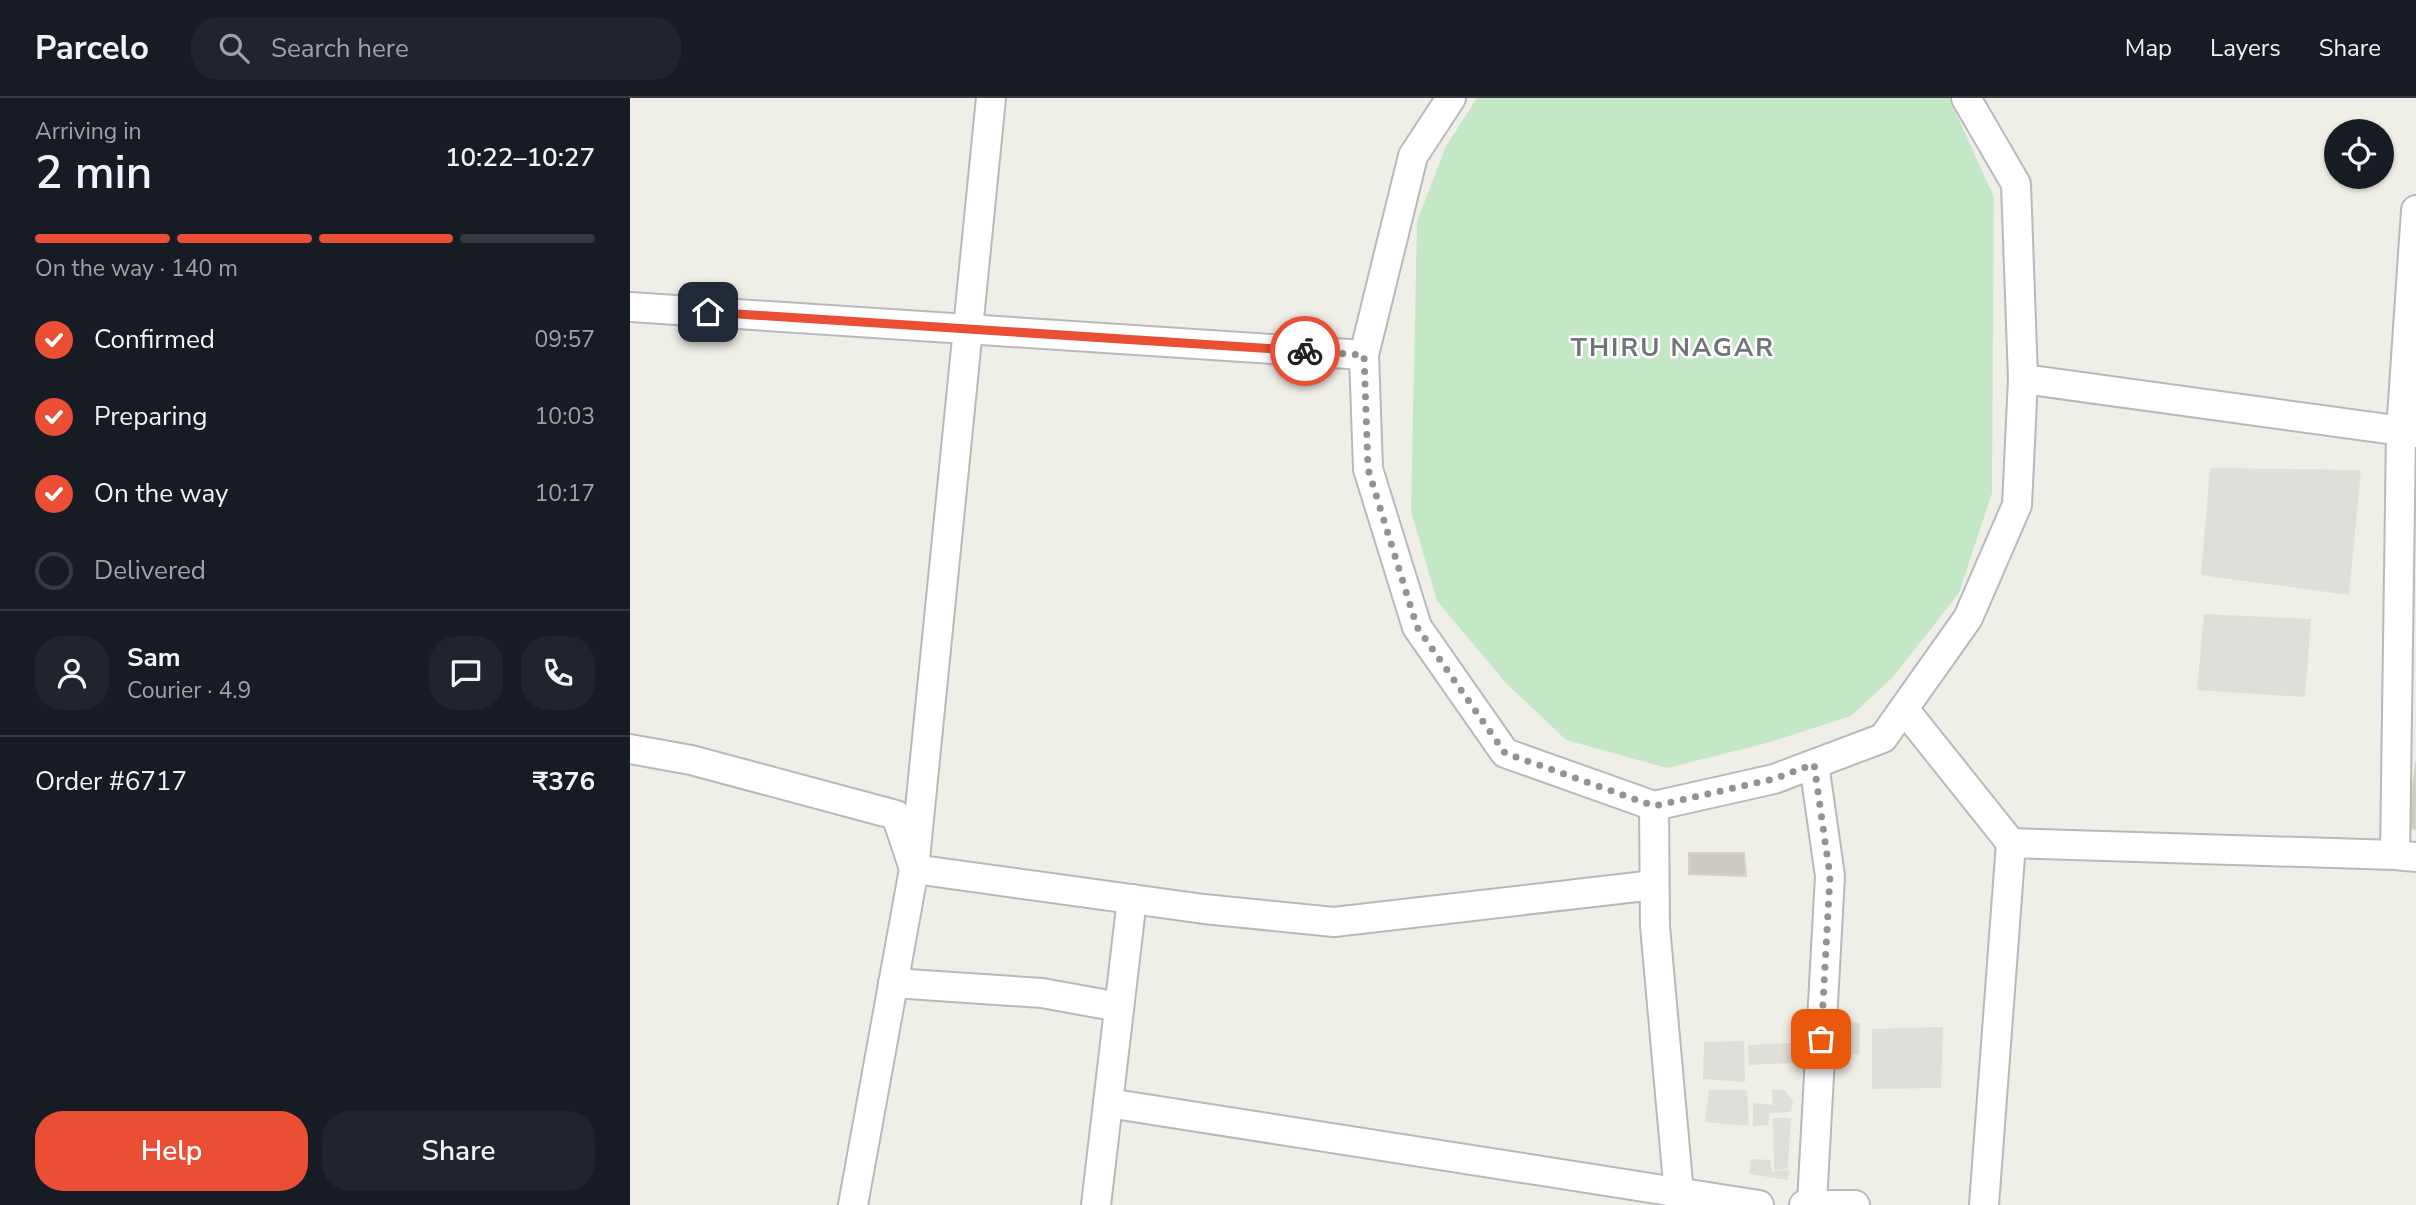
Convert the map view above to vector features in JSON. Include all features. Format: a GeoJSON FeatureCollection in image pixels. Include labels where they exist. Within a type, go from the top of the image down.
{"type":"FeatureCollection","features":[{"type":"Feature","properties":{"kind":"street"},"geometry":{"type":"LineString","coordinates":[[853,1205],[914,869],[991,98]]}},
{"type":"Feature","properties":{"kind":"street"},"geometry":{"type":"LineString","coordinates":[[1451,98],[1413,156],[1364,355],[1368,469],[1417,627],[1505,753],[1654,806],[1774,779],[1883,738],[1968,618],[2017,505],[2023,379],[2015,184],[1966,98]]}},
{"type":"Feature","properties":{"kind":"street"},"geometry":{"type":"LineString","coordinates":[[2011,843],[2405,856],[2408,433],[2416,210]]}},
{"type":"Feature","properties":{"kind":"street"},"geometry":{"type":"LineString","coordinates":[[630,307],[1364,355]]}},
{"type":"Feature","properties":{"kind":"street"},"geometry":{"type":"LineString","coordinates":[[2023,379],[2408,433]]}},
{"type":"Feature","properties":{"kind":"street"},"geometry":{"type":"LineString","coordinates":[[1904,709],[2011,843],[1984,1205]]}},
{"type":"Feature","properties":{"kind":"street"},"geometry":{"type":"LineString","coordinates":[[630,749],[691,761],[896,815],[914,869]]}},
{"type":"Feature","properties":{"kind":"street"},"geometry":{"type":"LineString","coordinates":[[1814,764],[1830,876],[1808,1204],[1854,1205]]}},
{"type":"Feature","properties":{"kind":"street"},"geometry":{"type":"LineString","coordinates":[[1654,806],[1654,885],[1663,1047],[1679,1199]]}},
{"type":"Feature","properties":{"kind":"street"},"geometry":{"type":"LineString","coordinates":[[914,869],[1132,899],[1334,922],[1654,885]]}},
{"type":"Feature","properties":{"kind":"street"},"geometry":{"type":"LineString","coordinates":[[1096,1205],[1132,899]]}},
{"type":"Feature","properties":{"kind":"street"},"geometry":{"type":"LineString","coordinates":[[893,983],[1042,993],[1119,1007]]}},
{"type":"Feature","properties":{"kind":"street"},"geometry":{"type":"LineString","coordinates":[[1108,1103],[1679,1199],[1759,1205]]}},
{"type":"Feature","properties":{"kind":"shaded area"},"geometry":{"type":"Polygon","coordinates":[[[2210,468],[2361,470],[2349,595],[2201,575],[2210,468]]]}},
{"type":"Feature","properties":{"kind":"shaded area"},"geometry":{"type":"Polygon","coordinates":[[[2204,614],[2311,619],[2305,697],[2197,690],[2204,614]]]}},
{"type":"Feature","properties":{"kind":"shaded area"},"geometry":{"type":"Polygon","coordinates":[[[1831,1022],[1860,1023],[1859,1055],[1828,1052],[1831,1022]]]}},
{"type":"Feature","properties":{"kind":"shaded area"},"geometry":{"type":"Polygon","coordinates":[[[1943,1027],[1941,1088],[1872,1089],[1872,1029],[1943,1027]]]}},
{"type":"Feature","properties":{"kind":"shaded area"},"geometry":{"type":"Polygon","coordinates":[[[1744,1041],[1745,1082],[1703,1079],[1704,1042],[1744,1041]]]}},
{"type":"Feature","properties":{"kind":"shaded area"},"geometry":{"type":"Polygon","coordinates":[[[1792,1043],[1794,1063],[1749,1065],[1748,1045],[1792,1043]]]}},
{"type":"Feature","properties":{"kind":"shaded area"},"geometry":{"type":"Polygon","coordinates":[[[1772,1089],[1785,1090],[1793,1101],[1791,1112],[1770,1113],[1768,1125],[1753,1126],[1753,1103],[1773,1105],[1772,1089]]]}},
{"type":"Feature","properties":{"kind":"shaded area"},"geometry":{"type":"Polygon","coordinates":[[[1709,1090],[1747,1090],[1749,1126],[1705,1122],[1709,1090]]]}},
{"type":"Feature","properties":{"kind":"shaded area"},"geometry":{"type":"Polygon","coordinates":[[[1773,1118],[1791,1118],[1788,1168],[1774,1171],[1773,1118]]]}},
{"type":"Feature","properties":{"kind":"shaded area"},"geometry":{"type":"Polygon","coordinates":[[[1751,1159],[1770,1160],[1772,1172],[1789,1170],[1788,1180],[1749,1174],[1751,1159]]]}},
{"type":"Feature","properties":{"kind":"green space"},"geometry":{"type":"Polygon","coordinates":[[[1477,98],[1949,98],[1994,197],[1992,493],[1959,593],[1894,676],[1851,716],[1767,743],[1667,768],[1566,740],[1504,681],[1437,601],[1411,511],[1417,221],[1446,146],[1477,98]]]}},
{"type":"Feature","properties":{"kind":"building"},"geometry":{"type":"Polygon","coordinates":[[[2416,762],[2416,829],[2408,828],[2416,762]]]}},
{"type":"Feature","properties":{"kind":"building"},"geometry":{"type":"Polygon","coordinates":[[[1689,853],[1744,853],[1746,876],[1689,874],[1689,853]]]}},
{"type":"Feature","properties":{"kind":"way so far"},"geometry":{"type":"LineString","coordinates":[[1305,351],[1364,355],[1368,469],[1417,627],[1505,753],[1654,806],[1774,779],[1814,764],[1830,876],[1821,1039]]}},
{"type":"Feature","properties":{"kind":"district","name":"THIRU NAGAR"},"geometry":{"type":"Point","coordinates":[1673,347]}},
{"type":"Feature","properties":{"kind":"route"},"geometry":{"type":"LineString","coordinates":[[708,312],[1305,351]]}}]}
